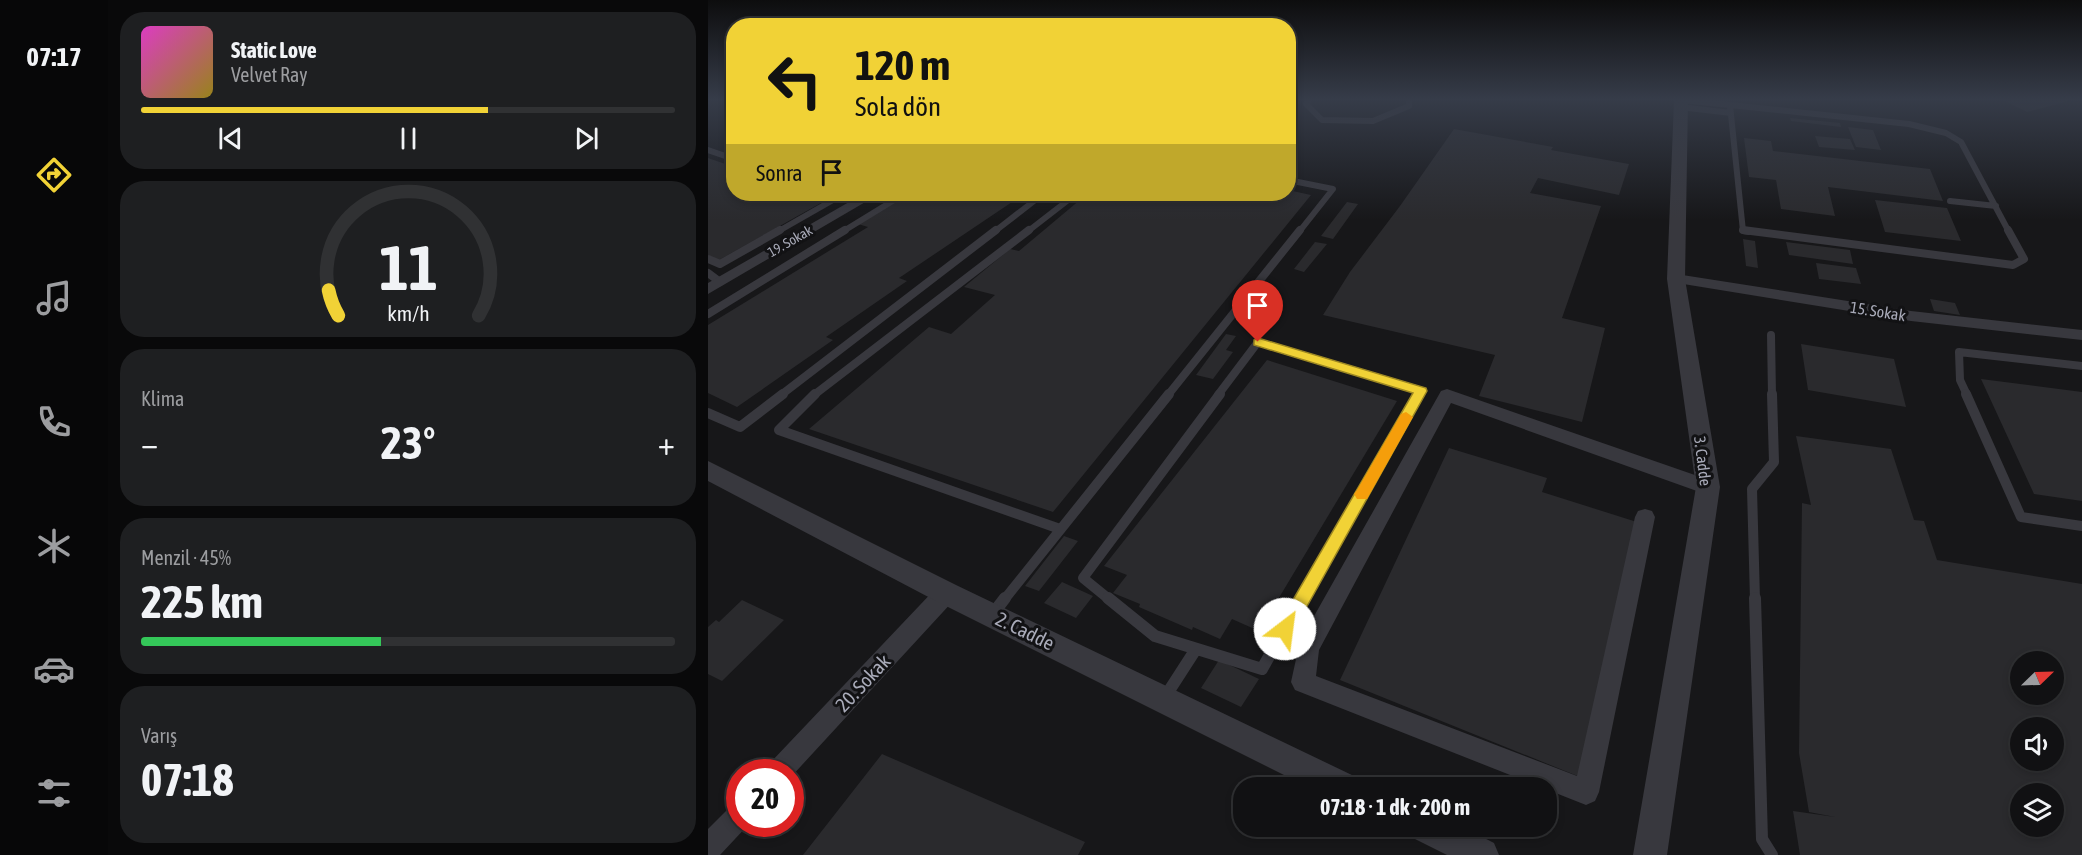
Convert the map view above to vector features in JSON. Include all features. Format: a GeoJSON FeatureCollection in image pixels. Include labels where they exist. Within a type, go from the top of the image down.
{"type":"FeatureCollection","features":[{"type":"Feature","properties":{"kind":"street","name":"3. Cadde"},"geometry":{"type":"LineString","coordinates":[[1650,855],[1708,487],[1676,279],[1680,140]]}},
{"type":"Feature","properties":{"kind":"street","name":"19. Sokak"},"geometry":{"type":"LineString","coordinates":[[712,281],[739,271],[857,202]]}},
{"type":"Feature","properties":{"kind":"street","name":"15. Sokak"},"geometry":{"type":"LineString","coordinates":[[1676,279],[1911,316],[2082,335]]}},
{"type":"Feature","properties":{"kind":"street"},"geometry":{"type":"LineString","coordinates":[[1645,517],[1586,792],[1303,682],[1308,648],[1447,395],[1708,487]]}},
{"type":"Feature","properties":{"kind":"street","name":"2. Cadde"},"geometry":{"type":"LineString","coordinates":[[708,470],[946,593],[1324,777]]}},
{"type":"Feature","properties":{"kind":"street","name":"20. Sokak"},"geometry":{"type":"LineString","coordinates":[[791,759],[946,593]]}},
{"type":"Feature","properties":{"kind":"street"},"geometry":{"type":"LineString","coordinates":[[708,848],[726,829]]}},
{"type":"Feature","properties":{"kind":"street"},"geometry":{"type":"LineString","coordinates":[[1447,837],[1482,855]]}},
{"type":"Feature","properties":{"kind":"lane"},"geometry":{"type":"LineString","coordinates":[[1734,140],[1743,231],[2013,265],[2020,263],[2024,259],[1961,142],[1958,140]]}},
{"type":"Feature","properties":{"kind":"lane"},"geometry":{"type":"LineString","coordinates":[[708,150],[726,156]]}},
{"type":"Feature","properties":{"kind":"lane"},"geometry":{"type":"LineString","coordinates":[[992,615],[1333,189],[1296,182]]}},
{"type":"Feature","properties":{"kind":"lane"},"geometry":{"type":"LineString","coordinates":[[720,264],[826,201]]}},
{"type":"Feature","properties":{"kind":"lane"},"geometry":{"type":"LineString","coordinates":[[708,314],[893,201]]}},
{"type":"Feature","properties":{"kind":"lane"},"geometry":{"type":"LineString","coordinates":[[708,413],[740,427],[1034,201]]}},
{"type":"Feature","properties":{"kind":"lane"},"geometry":{"type":"LineString","coordinates":[[1060,529],[779,430],[818,391],[1067,201]]}},
{"type":"Feature","properties":{"kind":"lane"},"geometry":{"type":"LineString","coordinates":[[1950,201],[1996,206]]}},
{"type":"Feature","properties":{"kind":"lane"},"geometry":{"type":"LineString","coordinates":[[708,259],[739,271]]}},
{"type":"Feature","properties":{"kind":"lane"},"geometry":{"type":"LineString","coordinates":[[1771,335],[1774,462],[1752,489],[1762,838],[1772,855]]}},
{"type":"Feature","properties":{"kind":"lane"},"geometry":{"type":"LineString","coordinates":[[1258,342],[1421,391],[1262,669],[1196,648],[1155,636],[1083,578],[1258,342]]}},
{"type":"Feature","properties":{"kind":"lane"},"geometry":{"type":"LineString","coordinates":[[2082,366],[1959,352],[1960,380],[2021,517],[2082,526]]}},
{"type":"Feature","properties":{"kind":"lane"},"geometry":{"type":"LineString","coordinates":[[1164,699],[1196,648]]}},
{"type":"Feature","properties":{"kind":"building"},"geometry":{"type":"Polygon","coordinates":[[[1446,140],[1514,140],[1553,147],[1551,150],[1629,164],[1619,195],[1538,178],[1530,193],[1601,206],[1562,318],[1605,328],[1582,422],[1479,396],[1495,355],[1323,315],[1350,272],[1446,140]]]}},
{"type":"Feature","properties":{"kind":"building"},"geometry":{"type":"Polygon","coordinates":[[[1744,140],[1771,141],[1773,151],[1930,169],[1943,201],[1828,187],[1835,216],[1781,209],[1776,180],[1749,177],[1744,140]]]}},
{"type":"Feature","properties":{"kind":"building"},"geometry":{"type":"Polygon","coordinates":[[[1816,140],[1850,140],[1855,150],[1819,147],[1816,140]]]}},
{"type":"Feature","properties":{"kind":"building"},"geometry":{"type":"Polygon","coordinates":[[[1853,140],[1877,140],[1881,150],[1856,147],[1853,140]]]}},
{"type":"Feature","properties":{"kind":"building"},"geometry":{"type":"Polygon","coordinates":[[[708,158],[726,164],[726,201],[824,201],[719,260],[708,256],[708,158]]]}},
{"type":"Feature","properties":{"kind":"building"},"geometry":{"type":"Polygon","coordinates":[[[1296,192],[1311,195],[1053,512],[809,429],[929,327],[951,334],[995,295],[964,287],[1010,249],[1019,251],[1079,201],[1296,201],[1296,192]]]}},
{"type":"Feature","properties":{"kind":"building"},"geometry":{"type":"Polygon","coordinates":[[[1875,200],[1947,208],[1961,241],[1885,232],[1875,200]]]}},
{"type":"Feature","properties":{"kind":"building"},"geometry":{"type":"Polygon","coordinates":[[[897,201],[1014,201],[899,278],[907,281],[826,337],[833,340],[737,407],[708,393],[708,325],[868,227],[858,224],[897,201]]]}},
{"type":"Feature","properties":{"kind":"building"},"geometry":{"type":"Polygon","coordinates":[[[1347,202],[1358,204],[1333,239],[1321,236],[1347,202]]]}},
{"type":"Feature","properties":{"kind":"building"},"geometry":{"type":"Polygon","coordinates":[[[1743,239],[1755,241],[1758,268],[1746,266],[1743,239]]]}},
{"type":"Feature","properties":{"kind":"building"},"geometry":{"type":"Polygon","coordinates":[[[1315,242],[1327,244],[1304,272],[1294,269],[1315,242]]]}},
{"type":"Feature","properties":{"kind":"building"},"geometry":{"type":"Polygon","coordinates":[[[1786,242],[1850,250],[1853,264],[1789,255],[1786,242]]]}},
{"type":"Feature","properties":{"kind":"building"},"geometry":{"type":"Polygon","coordinates":[[[1816,263],[1856,268],[1861,284],[1819,279],[1816,263]]]}},
{"type":"Feature","properties":{"kind":"building"},"geometry":{"type":"Polygon","coordinates":[[[1930,299],[1955,303],[1960,315],[1934,311],[1930,299]]]}},
{"type":"Feature","properties":{"kind":"building"},"geometry":{"type":"Polygon","coordinates":[[[1226,334],[1236,336],[1226,350],[1233,352],[1213,379],[1196,375],[1226,334]]]}},
{"type":"Feature","properties":{"kind":"building"},"geometry":{"type":"Polygon","coordinates":[[[1801,344],[1894,359],[1906,407],[1808,390],[1801,344]]]}},
{"type":"Feature","properties":{"kind":"building"},"geometry":{"type":"Polygon","coordinates":[[[1267,360],[1397,401],[1259,631],[1232,619],[1220,639],[1193,627],[1192,630],[1113,593],[1127,575],[1104,566],[1267,360]]]}},
{"type":"Feature","properties":{"kind":"building"},"geometry":{"type":"Polygon","coordinates":[[[1981,379],[2082,392],[2082,501],[2034,494],[1981,379]]]}},
{"type":"Feature","properties":{"kind":"building"},"geometry":{"type":"Polygon","coordinates":[[[1796,436],[1891,449],[1914,520],[1924,521],[1937,560],[2082,584],[2082,855],[1800,855],[1793,811],[1835,817],[1809,812],[1799,753],[1802,503],[1811,505],[1796,436]]]}},
{"type":"Feature","properties":{"kind":"building"},"geometry":{"type":"Polygon","coordinates":[[[1449,448],[1547,478],[1542,492],[1640,523],[1580,777],[1340,680],[1449,448]]]}},
{"type":"Feature","properties":{"kind":"building"},"geometry":{"type":"Polygon","coordinates":[[[1064,536],[1078,541],[1039,591],[1025,586],[1064,536]]]}},
{"type":"Feature","properties":{"kind":"building"},"geometry":{"type":"Polygon","coordinates":[[[1062,582],[1093,596],[1076,618],[1044,603],[1062,582]]]}},
{"type":"Feature","properties":{"kind":"building"},"geometry":{"type":"Polygon","coordinates":[[[742,600],[784,620],[722,681],[708,674],[708,627],[716,620],[719,622],[742,600]]]}},
{"type":"Feature","properties":{"kind":"building"},"geometry":{"type":"Polygon","coordinates":[[[1219,660],[1259,679],[1241,707],[1201,688],[1219,660]]]}},
{"type":"Feature","properties":{"kind":"building"},"geometry":{"type":"Polygon","coordinates":[[[882,754],[1085,842],[1078,855],[803,855],[882,754]]]}},
{"type":"Feature","properties":{"kind":"slow traffic"},"geometry":{"type":"LineString","coordinates":[[1362,494],[1406,417]]}},
{"type":"Feature","properties":{"kind":"route"},"geometry":{"type":"LineString","coordinates":[[1258,342],[1421,391],[1285,629]]}}]}
